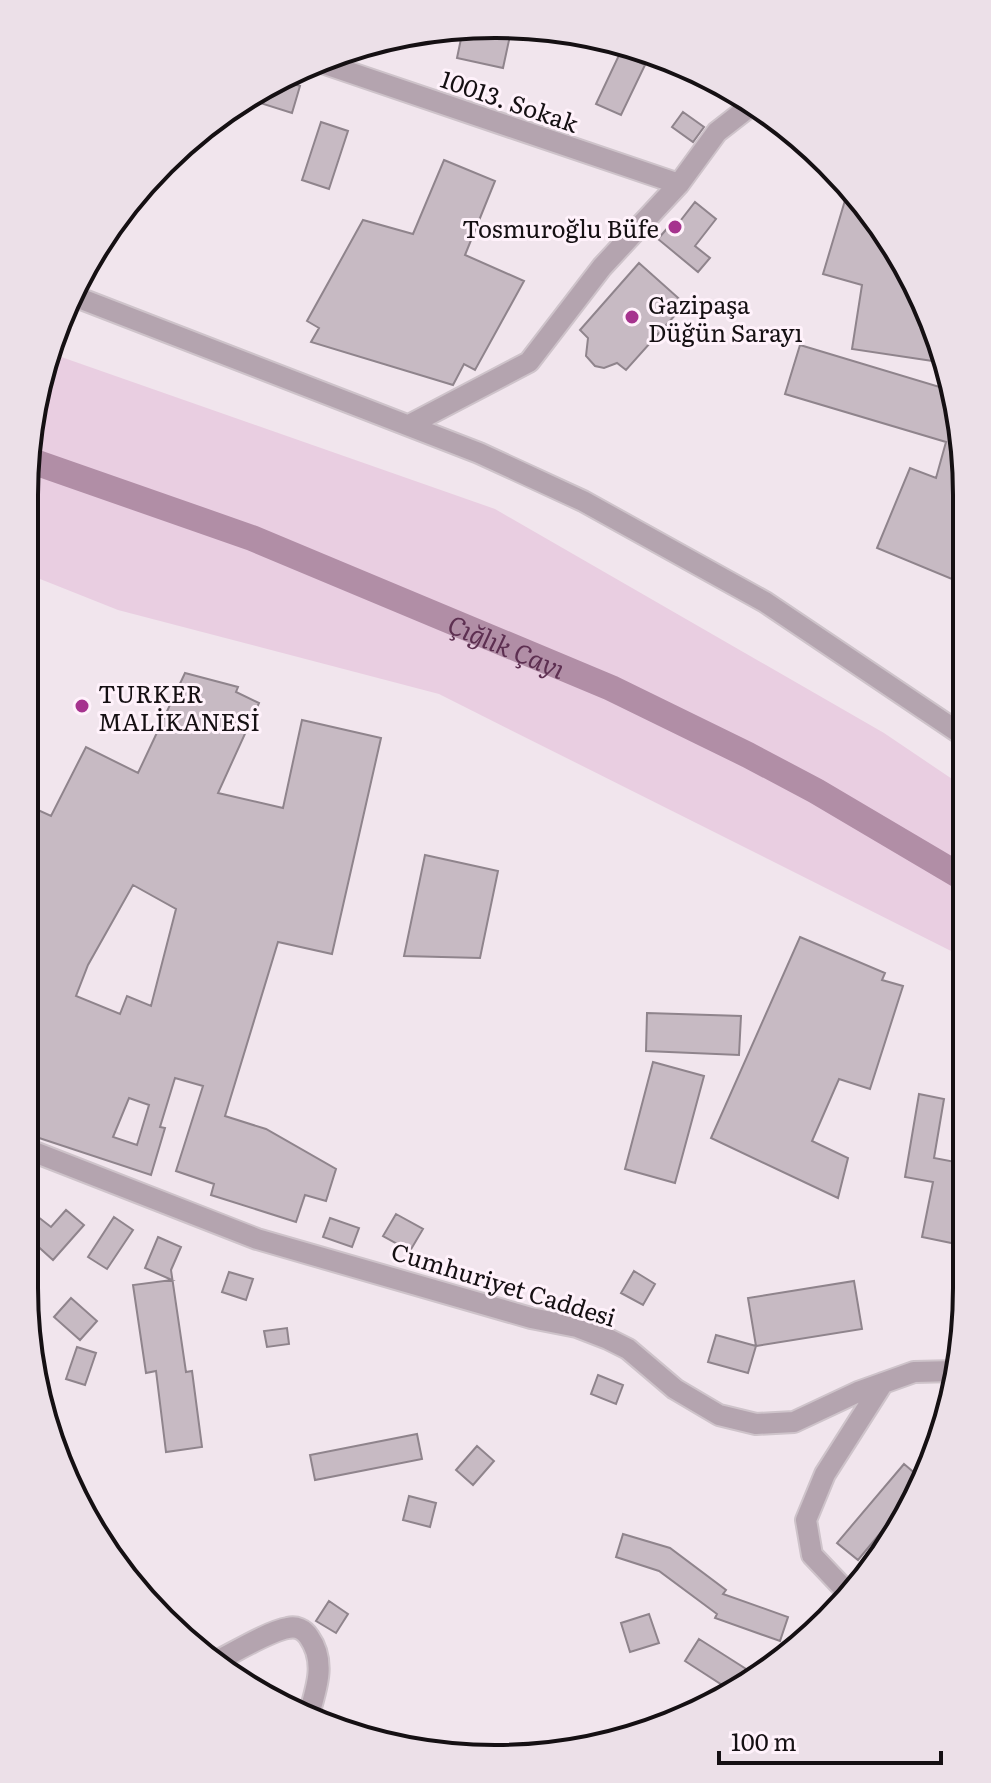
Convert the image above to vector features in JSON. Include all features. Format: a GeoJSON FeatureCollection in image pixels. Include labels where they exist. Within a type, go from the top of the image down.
{"type":"FeatureCollection","features":[{"type":"Feature","properties":{"kind":"street","name":"10013. Sokak"},"geometry":{"type":"LineString","coordinates":[[335,67],[679,184]]}},
{"type":"Feature","properties":{"kind":"street"},"geometry":{"type":"LineString","coordinates":[[409,425],[529,362],[602,267],[679,184],[717,132],[744,111]]}},
{"type":"Feature","properties":{"kind":"street"},"geometry":{"type":"LineString","coordinates":[[82,299],[409,425],[534,477],[765,602],[953,729]]}},
{"type":"Feature","properties":{"kind":"street","name":"Cumhuriyet Caddesi"},"geometry":{"type":"LineString","coordinates":[[38,1153],[257,1239],[531,1318],[577,1327],[628,1349],[675,1389],[719,1415],[756,1424],[794,1422],[914,1372],[945,1371]]}},
{"type":"Feature","properties":{"kind":"street"},"geometry":{"type":"LineString","coordinates":[[841,1586],[812,1555],[806,1520],[825,1474],[883,1383]]}},
{"type":"Feature","properties":{"kind":"street"},"geometry":{"type":"LineString","coordinates":[[226,1657],[281,1630],[298,1628],[306,1632],[315,1647],[320,1669],[311,1706]]}},
{"type":"Feature","properties":{"kind":"shaded area"},"geometry":{"type":"Polygon","coordinates":[[[60,356],[495,509],[884,733],[953,780],[953,952],[439,694],[118,610],[38,578],[39,466],[47,406],[60,356]]]}},
{"type":"Feature","properties":{"kind":"building"},"geometry":{"type":"Polygon","coordinates":[[[509,38],[503,68],[457,58],[461,40],[509,38]]]}},
{"type":"Feature","properties":{"kind":"building"},"geometry":{"type":"Polygon","coordinates":[[[619,55],[645,65],[621,115],[596,104],[619,55]]]}},
{"type":"Feature","properties":{"kind":"building"},"geometry":{"type":"Polygon","coordinates":[[[295,84],[300,86],[292,113],[260,103],[295,84]]]}},
{"type":"Feature","properties":{"kind":"building"},"geometry":{"type":"Polygon","coordinates":[[[683,112],[704,127],[693,142],[672,127],[683,112]]]}},
{"type":"Feature","properties":{"kind":"building"},"geometry":{"type":"Polygon","coordinates":[[[321,122],[348,131],[329,189],[302,180],[321,122]]]}},
{"type":"Feature","properties":{"kind":"building"},"geometry":{"type":"Polygon","coordinates":[[[444,160],[495,181],[465,255],[524,281],[475,370],[464,364],[453,385],[311,342],[319,328],[307,321],[363,220],[413,234],[444,160]]]}},
{"type":"Feature","properties":{"kind":"building"},"geometry":{"type":"Polygon","coordinates":[[[845,201],[892,267],[918,320],[933,361],[852,349],[862,285],[823,274],[845,201]]]}},
{"type":"Feature","properties":{"kind":"building"},"geometry":{"type":"Polygon","coordinates":[[[695,202],[716,219],[695,246],[710,258],[698,272],[658,239],[670,225],[674,229],[695,202]]]}},
{"type":"Feature","properties":{"kind":"building","name":"Gazipaşa Düğün Sarayı"},"geometry":{"type":"Polygon","coordinates":[[[639,263],[685,304],[626,370],[617,363],[604,368],[595,366],[586,356],[588,338],[580,330],[639,263]]]}},
{"type":"Feature","properties":{"kind":"building"},"geometry":{"type":"Polygon","coordinates":[[[800,345],[939,387],[952,466],[953,579],[877,548],[910,468],[936,478],[946,442],[785,394],[800,345]]]}},
{"type":"Feature","properties":{"kind":"building"},"geometry":{"type":"Polygon","coordinates":[[[185,673],[238,687],[236,692],[259,703],[218,793],[283,808],[302,720],[381,738],[332,954],[278,942],[225,1116],[266,1129],[336,1169],[326,1201],[305,1195],[296,1222],[211,1195],[214,1184],[176,1171],[203,1086],[175,1078],[160,1127],[165,1128],[151,1175],[38,1138],[38,810],[51,816],[86,747],[138,773],[185,673]],[[133,885],[88,965],[76,996],[120,1014],[127,996],[151,1006],[176,909],[133,885]],[[129,1098],[113,1137],[137,1145],[149,1105],[129,1098]]]}},
{"type":"Feature","properties":{"kind":"building"},"geometry":{"type":"Polygon","coordinates":[[[425,855],[498,871],[480,958],[404,956],[425,855]]]}},
{"type":"Feature","properties":{"kind":"building"},"geometry":{"type":"Polygon","coordinates":[[[800,937],[885,973],[882,980],[903,986],[870,1089],[839,1079],[812,1141],[848,1158],[838,1198],[711,1138],[800,937]]]}},
{"type":"Feature","properties":{"kind":"building"},"geometry":{"type":"Polygon","coordinates":[[[647,1013],[741,1016],[739,1055],[646,1051],[647,1013]]]}},
{"type":"Feature","properties":{"kind":"building"},"geometry":{"type":"Polygon","coordinates":[[[653,1062],[704,1076],[675,1183],[625,1169],[653,1062]]]}},
{"type":"Feature","properties":{"kind":"building"},"geometry":{"type":"Polygon","coordinates":[[[919,1094],[944,1099],[934,1158],[953,1162],[953,1243],[922,1237],[933,1182],[905,1177],[919,1094]]]}},
{"type":"Feature","properties":{"kind":"building"},"geometry":{"type":"Polygon","coordinates":[[[66,1210],[84,1225],[53,1260],[38,1246],[38,1217],[51,1227],[66,1210]]]}},
{"type":"Feature","properties":{"kind":"building"},"geometry":{"type":"Polygon","coordinates":[[[396,1214],[423,1229],[410,1251],[383,1236],[396,1214]]]}},
{"type":"Feature","properties":{"kind":"building"},"geometry":{"type":"Polygon","coordinates":[[[114,1217],[133,1230],[107,1269],[88,1257],[114,1217]]]}},
{"type":"Feature","properties":{"kind":"building"},"geometry":{"type":"Polygon","coordinates":[[[330,1218],[359,1228],[352,1247],[323,1237],[330,1218]]]}},
{"type":"Feature","properties":{"kind":"building"},"geometry":{"type":"Polygon","coordinates":[[[158,1237],[181,1247],[171,1270],[186,1372],[192,1371],[202,1447],[166,1452],[156,1371],[146,1373],[133,1285],[172,1280],[145,1268],[158,1237]]]}},
{"type":"Feature","properties":{"kind":"building"},"geometry":{"type":"Polygon","coordinates":[[[634,1271],[655,1284],[643,1305],[621,1293],[634,1271]]]}},
{"type":"Feature","properties":{"kind":"building"},"geometry":{"type":"Polygon","coordinates":[[[229,1272],[253,1279],[246,1300],[222,1292],[229,1272]]]}},
{"type":"Feature","properties":{"kind":"building"},"geometry":{"type":"Polygon","coordinates":[[[854,1281],[862,1329],[756,1346],[748,1298],[854,1281]]]}},
{"type":"Feature","properties":{"kind":"building"},"geometry":{"type":"Polygon","coordinates":[[[71,1298],[97,1321],[80,1340],[54,1317],[71,1298]]]}},
{"type":"Feature","properties":{"kind":"building"},"geometry":{"type":"Polygon","coordinates":[[[287,1328],[289,1344],[267,1347],[264,1331],[287,1328]]]}},
{"type":"Feature","properties":{"kind":"building"},"geometry":{"type":"Polygon","coordinates":[[[716,1335],[756,1346],[748,1373],[708,1362],[716,1335]]]}},
{"type":"Feature","properties":{"kind":"building"},"geometry":{"type":"Polygon","coordinates":[[[77,1347],[96,1353],[85,1385],[66,1379],[77,1347]]]}},
{"type":"Feature","properties":{"kind":"building"},"geometry":{"type":"Polygon","coordinates":[[[598,1375],[623,1385],[616,1404],[591,1394],[598,1375]]]}},
{"type":"Feature","properties":{"kind":"building"},"geometry":{"type":"Polygon","coordinates":[[[417,1434],[422,1459],[315,1480],[310,1455],[417,1434]]]}},
{"type":"Feature","properties":{"kind":"building"},"geometry":{"type":"Polygon","coordinates":[[[477,1446],[494,1461],[473,1485],[456,1470],[477,1446]]]}},
{"type":"Feature","properties":{"kind":"building"},"geometry":{"type":"Polygon","coordinates":[[[904,1464],[914,1472],[885,1528],[858,1560],[837,1543],[904,1464]]]}},
{"type":"Feature","properties":{"kind":"building"},"geometry":{"type":"Polygon","coordinates":[[[409,1496],[436,1503],[430,1527],[403,1520],[409,1496]]]}},
{"type":"Feature","properties":{"kind":"building"},"geometry":{"type":"Polygon","coordinates":[[[623,1534],[670,1548],[726,1590],[723,1594],[788,1617],[780,1641],[715,1618],[717,1614],[659,1571],[616,1557],[623,1534]]]}},
{"type":"Feature","properties":{"kind":"building"},"geometry":{"type":"Polygon","coordinates":[[[329,1601],[348,1614],[336,1633],[316,1621],[329,1601]]]}},
{"type":"Feature","properties":{"kind":"building"},"geometry":{"type":"Polygon","coordinates":[[[649,1614],[659,1643],[630,1652],[621,1623],[649,1614]]]}},
{"type":"Feature","properties":{"kind":"building"},"geometry":{"type":"Polygon","coordinates":[[[699,1639],[747,1670],[722,1685],[685,1661],[699,1639]]]}},
{"type":"Feature","properties":{"kind":"waterway","name":"Çığlık Çayı"},"geometry":{"type":"LineString","coordinates":[[39,464],[252,538],[611,688],[816,791],[953,872]]}},
{"type":"Feature","properties":{"kind":"place","name":"Tosmuroğlu Büfe"},"geometry":{"type":"Point","coordinates":[675,227]}},
{"type":"Feature","properties":{"kind":"place","name":"Gazipaşa Düğün Sarayı"},"geometry":{"type":"Point","coordinates":[632,317]}},
{"type":"Feature","properties":{"kind":"place","name":"TURKER MALİKANESİ"},"geometry":{"type":"Point","coordinates":[82,706]}}]}
